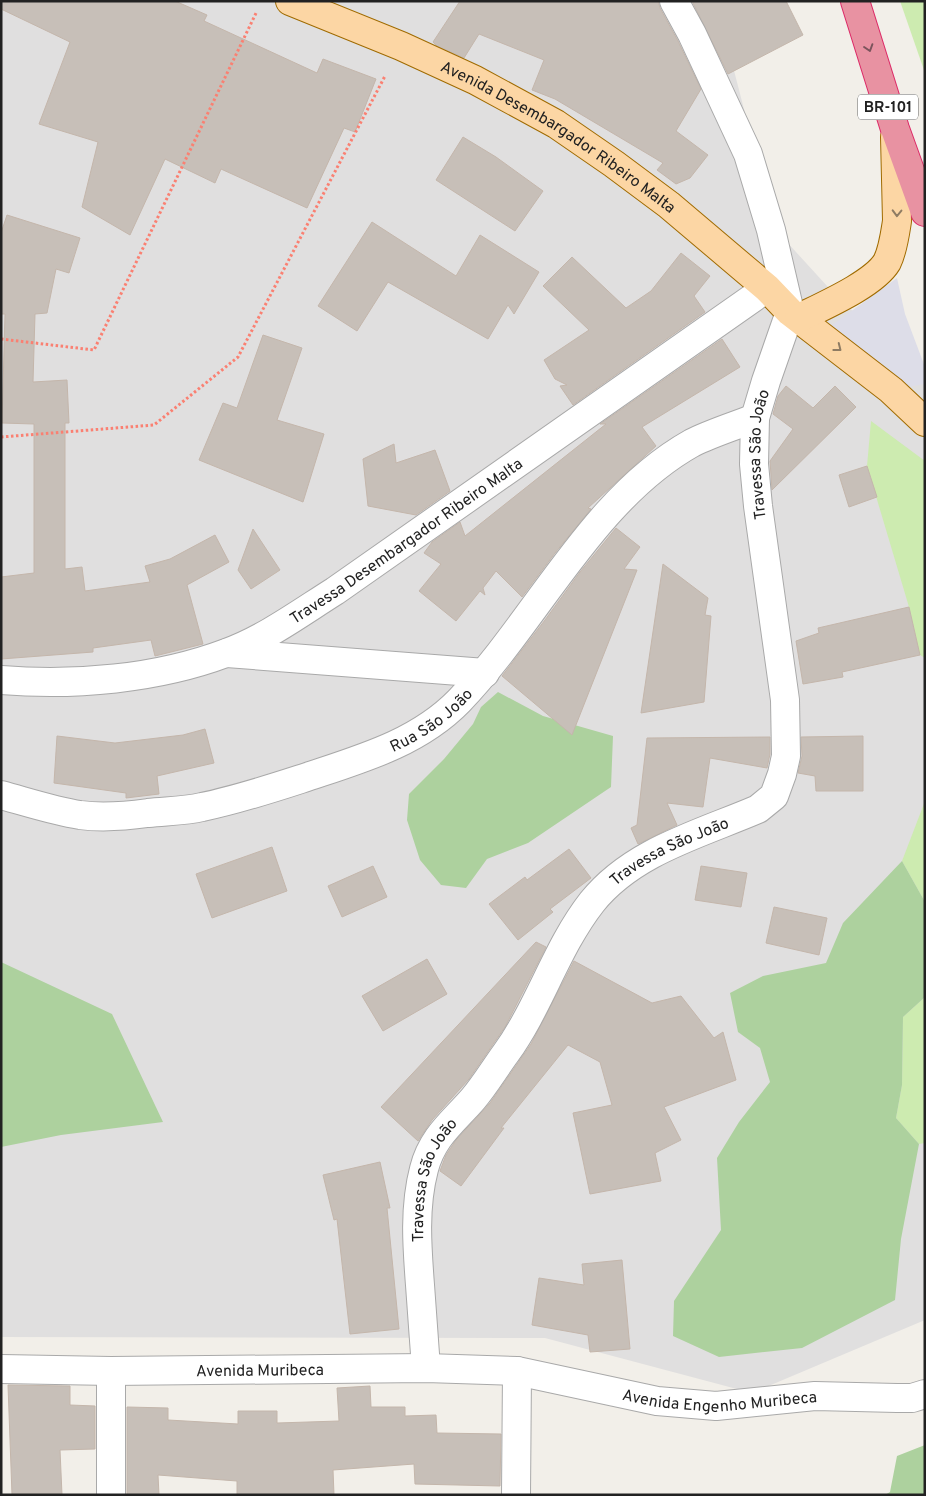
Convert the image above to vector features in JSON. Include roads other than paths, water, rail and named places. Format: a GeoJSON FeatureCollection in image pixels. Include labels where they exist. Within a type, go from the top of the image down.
{"type":"FeatureCollection","features":[{"type":"Feature","properties":{"kind":"highway","name":"BR-101"},"geometry":{"type":"LineString","coordinates":[[855,1],[895,129],[925,212]]}},
{"type":"Feature","properties":{"kind":"main road","name":"Avenida Desembargador Ribeiro Malta"},"geometry":{"type":"LineString","coordinates":[[290,1],[401,46],[475,80],[556,124],[669,205],[795,315],[891,390],[925,422]]}},
{"type":"Feature","properties":{"kind":"main road"},"geometry":{"type":"LineString","coordinates":[[795,315],[859,286],[875,275],[888,260],[897,221],[895,129]]}},
{"type":"Feature","properties":{"kind":"street"},"geometry":{"type":"LineString","coordinates":[[674,1],[692,34],[748,154],[795,315]]}},
{"type":"Feature","properties":{"kind":"street","name":"Travessa Desembargador Ribeiro Malta"},"geometry":{"type":"LineString","coordinates":[[1,680],[32,682],[114,678],[180,668],[227,653],[266,634],[335,591],[766,288]]}},
{"type":"Feature","properties":{"kind":"street","name":"Travessa São João"},"geometry":{"type":"LineString","coordinates":[[426,1368],[417,1241],[418,1203],[424,1168],[433,1146],[446,1126],[473,1099],[517,1038],[578,924],[592,902],[608,885],[647,856],[691,835],[758,809],[774,796],[778,785],[786,756],[785,700],[754,464],[756,418],[766,381],[795,315]]}},
{"type":"Feature","properties":{"kind":"street","name":"Rua São João"},"geometry":{"type":"LineString","coordinates":[[1,795],[81,815],[120,816],[201,808],[282,785],[386,750],[421,732],[439,720],[485,673],[556,576],[623,497],[657,467],[693,443],[756,418]]}},
{"type":"Feature","properties":{"kind":"street"},"geometry":{"type":"LineString","coordinates":[[227,653],[485,673]]}},
{"type":"Feature","properties":{"kind":"street","name":"Avenida Muribeca"},"geometry":{"type":"LineString","coordinates":[[1,1369],[112,1371],[426,1368],[517,1372]]}},
{"type":"Feature","properties":{"kind":"street"},"geometry":{"type":"LineString","coordinates":[[111,1495],[112,1371]]}},
{"type":"Feature","properties":{"kind":"street"},"geometry":{"type":"LineString","coordinates":[[516,1495],[517,1372]]}},
{"type":"Feature","properties":{"kind":"street","name":"Avenida Engenho Muribeca"},"geometry":{"type":"LineString","coordinates":[[517,1372],[657,1401],[688,1405],[736,1404],[814,1396],[912,1398],[925,1394]]}}]}
